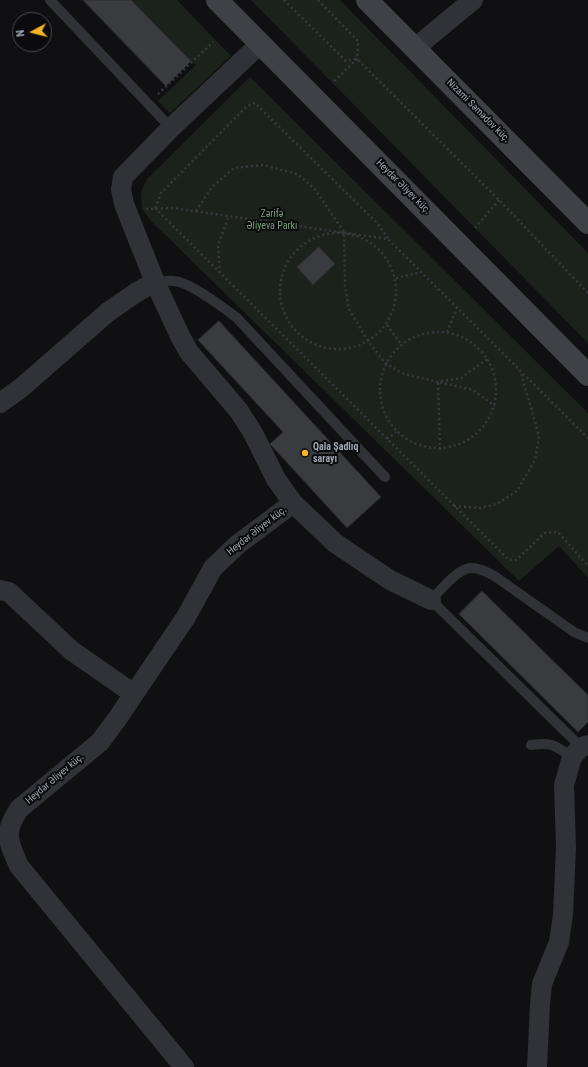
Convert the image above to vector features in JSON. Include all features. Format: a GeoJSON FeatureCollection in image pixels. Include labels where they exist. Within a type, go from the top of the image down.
{"type":"FeatureCollection","features":[{"type":"Feature","properties":{"kind":"main road","name":"Heydər Əliyev küç."},"geometry":{"type":"LineString","coordinates":[[217,0],[262,43],[588,375]]}},
{"type":"Feature","properties":{"kind":"main road","name":"Nizami Səmədov küç."},"geometry":{"type":"LineString","coordinates":[[367,0],[588,223]]}},
{"type":"Feature","properties":{"kind":"street"},"geometry":{"type":"LineString","coordinates":[[415,48],[473,0]]}},
{"type":"Feature","properties":{"kind":"street"},"geometry":{"type":"LineString","coordinates":[[262,43],[171,128],[123,177],[121,189],[124,204],[155,282],[189,352],[239,411],[253,433],[276,479],[293,503],[335,543],[390,580],[431,600]]}},
{"type":"Feature","properties":{"kind":"street"},"geometry":{"type":"LineString","coordinates":[[0,403],[21,388],[108,312],[137,292],[155,282]]}},
{"type":"Feature","properties":{"kind":"street","name":"Heydər Əliyev küç."},"geometry":{"type":"LineString","coordinates":[[184,1067],[19,866],[4,832],[19,809],[100,742],[186,617],[213,568],[237,545],[293,503]]}},
{"type":"Feature","properties":{"kind":"street"},"geometry":{"type":"LineString","coordinates":[[0,590],[8,592],[72,651],[134,694]]}},
{"type":"Feature","properties":{"kind":"street"},"geometry":{"type":"LineString","coordinates":[[537,1067],[542,984],[559,942],[563,915],[566,847],[564,785],[580,750]]}},
{"type":"Feature","properties":{"kind":"lane"},"geometry":{"type":"LineString","coordinates":[[50,0],[171,128]]}},
{"type":"Feature","properties":{"kind":"lane"},"geometry":{"type":"LineString","coordinates":[[155,282],[175,281],[194,289],[237,318],[385,477]]}},
{"type":"Feature","properties":{"kind":"lane"},"geometry":{"type":"LineString","coordinates":[[580,750],[431,600],[458,573],[470,568],[480,569],[494,575],[574,632],[588,638]]}},
{"type":"Feature","properties":{"kind":"lane"},"geometry":{"type":"LineString","coordinates":[[531,745],[546,743],[580,750]]}},
{"type":"Feature","properties":{"kind":"path"},"geometry":{"type":"LineString","coordinates":[[284,0],[346,61],[357,59]]}},
{"type":"Feature","properties":{"kind":"path"},"geometry":{"type":"LineString","coordinates":[[318,0],[358,41],[357,59],[333,82]]}},
{"type":"Feature","properties":{"kind":"path"},"geometry":{"type":"LineString","coordinates":[[148,104],[214,42]]}},
{"type":"Feature","properties":{"kind":"path"},"geometry":{"type":"LineString","coordinates":[[357,59],[499,200],[588,293]]}},
{"type":"Feature","properties":{"kind":"path"},"geometry":{"type":"LineString","coordinates":[[155,208],[161,193],[247,106],[255,103],[378,224],[388,239],[588,438]]}},
{"type":"Feature","properties":{"kind":"path"},"geometry":{"type":"LineString","coordinates":[[196,211],[212,187],[234,168],[263,165],[297,174],[314,188],[344,232],[345,286],[349,310],[368,341],[385,363],[404,374],[473,390],[495,406]]}},
{"type":"Feature","properties":{"kind":"path"},"geometry":{"type":"LineString","coordinates":[[475,228],[499,200]]}},
{"type":"Feature","properties":{"kind":"path"},"geometry":{"type":"LineString","coordinates":[[155,208],[509,560],[516,560],[545,533],[558,532],[588,566]]}},
{"type":"Feature","properties":{"kind":"path"},"geometry":{"type":"LineString","coordinates":[[142,209],[172,208],[388,239]]}},
{"type":"Feature","properties":{"kind":"path"},"geometry":{"type":"LineString","coordinates":[[220,273],[218,245],[229,216]]}},
{"type":"Feature","properties":{"kind":"path"},"geometry":{"type":"LineString","coordinates":[[344,232],[367,239],[386,255],[396,278],[396,302],[386,325],[368,341],[345,349],[321,347],[299,335],[285,315],[279,291],[284,267],[298,247],[319,235],[344,232]]}},
{"type":"Feature","properties":{"kind":"path"},"geometry":{"type":"LineString","coordinates":[[396,278],[422,272]]}},
{"type":"Feature","properties":{"kind":"path"},"geometry":{"type":"LineString","coordinates":[[447,332],[457,308]]}},
{"type":"Feature","properties":{"kind":"path"},"geometry":{"type":"LineString","coordinates":[[386,325],[401,344]]}},
{"type":"Feature","properties":{"kind":"path"},"geometry":{"type":"LineString","coordinates":[[447,332],[470,341],[487,359],[496,382],[495,406],[483,428],[464,443],[440,450],[416,446],[396,432],[382,411],[379,387],[385,363],[401,344],[423,333],[447,332]]}},
{"type":"Feature","properties":{"kind":"path"},"geometry":{"type":"LineString","coordinates":[[438,382],[461,378],[487,359]]}},
{"type":"Feature","properties":{"kind":"path"},"geometry":{"type":"LineString","coordinates":[[454,506],[480,508],[497,504],[517,491],[535,460],[540,436],[521,372]]}},
{"type":"Feature","properties":{"kind":"path"},"geometry":{"type":"LineString","coordinates":[[438,382],[440,450]]}},
{"type":"Feature","properties":{"kind":"path"},"geometry":{"type":"LineString","coordinates":[[387,439],[396,432]]}},
{"type":"Feature","properties":{"kind":"green space"},"geometry":{"type":"Polygon","coordinates":[[[131,0],[177,0],[231,56],[170,113],[158,101],[196,65],[131,0]]]}},
{"type":"Feature","properties":{"kind":"green space"},"geometry":{"type":"Polygon","coordinates":[[[251,0],[340,0],[588,253],[588,343],[251,0]]]}},
{"type":"Feature","properties":{"kind":"green space","name":"Zərifə Əliyeva Parkı"},"geometry":{"type":"Polygon","coordinates":[[[250,77],[588,413],[588,578],[559,546],[519,581],[152,222],[142,209],[141,192],[147,179],[250,77]]]}},
{"type":"Feature","properties":{"kind":"building"},"geometry":{"type":"Polygon","coordinates":[[[83,0],[131,0],[191,61],[166,86],[83,0]]]}},
{"type":"Feature","properties":{"kind":"building"},"geometry":{"type":"Polygon","coordinates":[[[319,247],[335,264],[313,285],[297,267],[319,247]]]}},
{"type":"Feature","properties":{"kind":"building"},"geometry":{"type":"Polygon","coordinates":[[[219,321],[381,497],[347,528],[270,444],[283,432],[198,340],[219,321]]]}},
{"type":"Feature","properties":{"kind":"building"},"geometry":{"type":"Polygon","coordinates":[[[482,591],[588,695],[588,722],[578,732],[459,614],[482,591]]]}},
{"type":"Feature","properties":{"kind":"place","name":"Qala Şadlıq sarayı"},"geometry":{"type":"Point","coordinates":[305,453]}}]}
